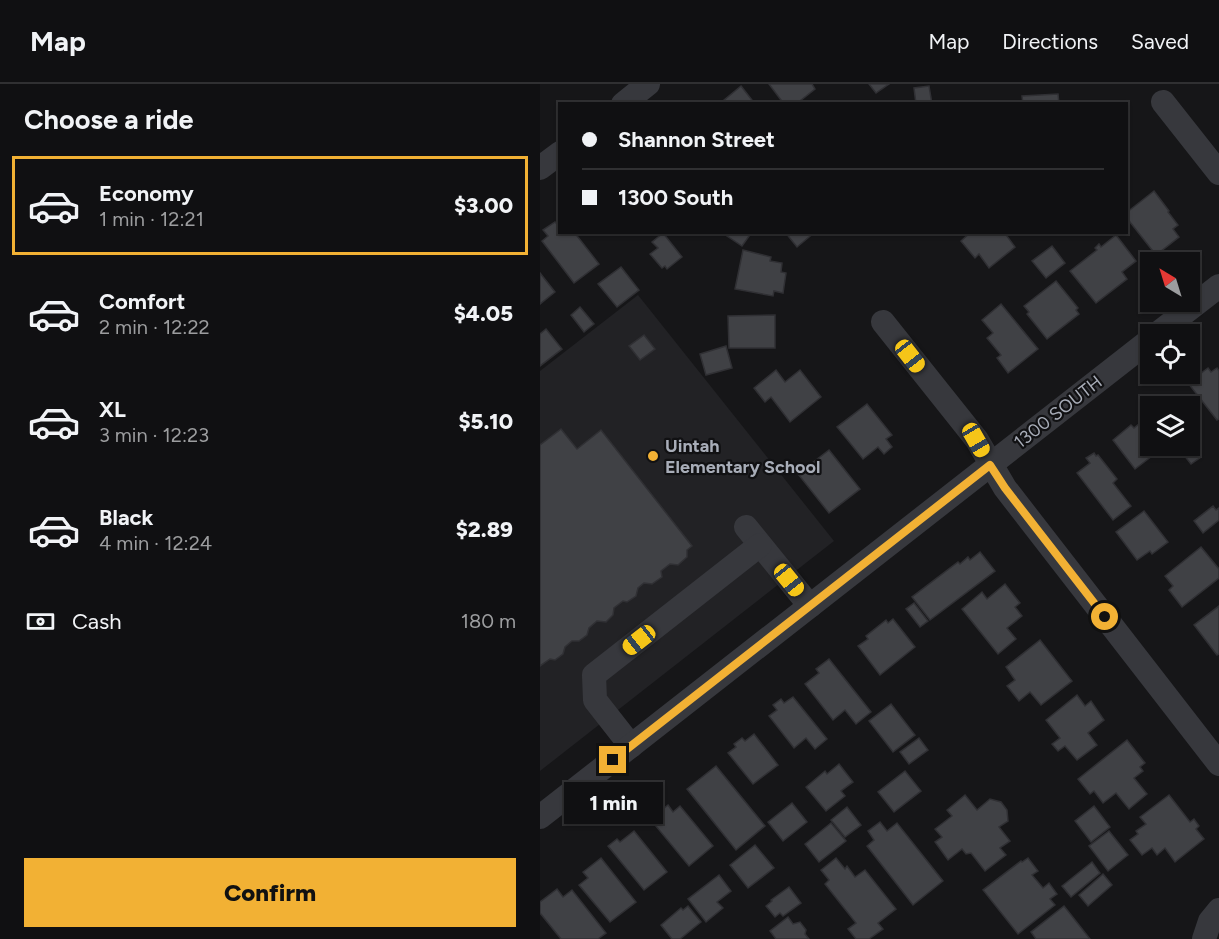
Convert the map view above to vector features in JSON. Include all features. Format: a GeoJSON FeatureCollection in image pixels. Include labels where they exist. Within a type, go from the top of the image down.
{"type":"FeatureCollection","features":[{"type":"Feature","properties":{"kind":"street"},"geometry":{"type":"LineString","coordinates":[[626,102],[648,84]]}},
{"type":"Feature","properties":{"kind":"street"},"geometry":{"type":"LineString","coordinates":[[1163,102],[1219,173]]}},
{"type":"Feature","properties":{"kind":"street"},"geometry":{"type":"LineString","coordinates":[[540,168],[558,154]]}},
{"type":"Feature","properties":{"kind":"street"},"geometry":{"type":"LineString","coordinates":[[1170,324],[1219,286]]}},
{"type":"Feature","properties":{"kind":"street"},"geometry":{"type":"LineString","coordinates":[[883,322],[976,440],[1005,488],[1219,764]]}},
{"type":"Feature","properties":{"kind":"street","name":"1300 SOUTH"},"geometry":{"type":"LineString","coordinates":[[540,817],[1140,348]]}},
{"type":"Feature","properties":{"kind":"street"},"geometry":{"type":"LineString","coordinates":[[631,746],[595,700],[594,675],[753,536],[810,606]]}},
{"type":"Feature","properties":{"kind":"street"},"geometry":{"type":"LineString","coordinates":[[1203,939],[1210,921],[1219,910]]}},
{"type":"Feature","properties":{"kind":"shaded area","name":"Uintah Elementary School"},"geometry":{"type":"Polygon","coordinates":[[[638,295],[834,541],[540,771],[540,371],[638,295]]]}},
{"type":"Feature","properties":{"kind":"building"},"geometry":{"type":"Polygon","coordinates":[[[769,84],[812,84],[815,89],[799,102],[782,102],[769,84]]]}},
{"type":"Feature","properties":{"kind":"building"},"geometry":{"type":"Polygon","coordinates":[[[869,84],[889,84],[876,93],[869,84]]]}},
{"type":"Feature","properties":{"kind":"building"},"geometry":{"type":"Polygon","coordinates":[[[741,86],[753,102],[724,102],[741,86]]]}},
{"type":"Feature","properties":{"kind":"building"},"geometry":{"type":"Polygon","coordinates":[[[929,86],[932,102],[916,102],[914,88],[929,86]]]}},
{"type":"Feature","properties":{"kind":"building"},"geometry":{"type":"Polygon","coordinates":[[[1058,94],[1059,102],[1023,102],[1022,96],[1058,94]]]}},
{"type":"Feature","properties":{"kind":"building"},"geometry":{"type":"Polygon","coordinates":[[[1154,191],[1178,225],[1173,229],[1179,237],[1160,252],[1154,252],[1128,220],[1128,211],[1154,191]]]}},
{"type":"Feature","properties":{"kind":"building"},"geometry":{"type":"Polygon","coordinates":[[[555,222],[558,225],[558,234],[576,234],[599,264],[574,283],[542,241],[548,236],[543,230],[555,222]]]}},
{"type":"Feature","properties":{"kind":"building"},"geometry":{"type":"Polygon","coordinates":[[[664,234],[682,257],[667,269],[665,266],[662,268],[650,254],[658,248],[652,242],[664,234]]]}},
{"type":"Feature","properties":{"kind":"building"},"geometry":{"type":"Polygon","coordinates":[[[724,234],[751,234],[742,246],[724,234]]]}},
{"type":"Feature","properties":{"kind":"building"},"geometry":{"type":"Polygon","coordinates":[[[787,234],[813,234],[797,247],[787,234]]]}},
{"type":"Feature","properties":{"kind":"building"},"geometry":{"type":"Polygon","coordinates":[[[969,234],[1005,234],[1015,247],[989,268],[979,254],[975,258],[961,241],[969,234]]]}},
{"type":"Feature","properties":{"kind":"building"},"geometry":{"type":"Polygon","coordinates":[[[1116,235],[1136,261],[1122,272],[1127,279],[1096,303],[1070,271],[1097,250],[1095,248],[1099,244],[1101,247],[1116,235]]]}},
{"type":"Feature","properties":{"kind":"building"},"geometry":{"type":"Polygon","coordinates":[[[1052,246],[1065,263],[1046,278],[1032,261],[1052,246]]]}},
{"type":"Feature","properties":{"kind":"building"},"geometry":{"type":"Polygon","coordinates":[[[743,250],[771,257],[770,261],[782,263],[781,272],[786,273],[783,293],[774,291],[773,296],[735,289],[743,250]]]}},
{"type":"Feature","properties":{"kind":"building"},"geometry":{"type":"Polygon","coordinates":[[[621,267],[639,290],[617,307],[598,284],[621,267]]]}},
{"type":"Feature","properties":{"kind":"building"},"geometry":{"type":"Polygon","coordinates":[[[540,273],[555,292],[540,304],[540,273]]]}},
{"type":"Feature","properties":{"kind":"building"},"geometry":{"type":"Polygon","coordinates":[[[1056,281],[1078,308],[1076,310],[1079,314],[1047,339],[1027,314],[1029,312],[1024,306],[1056,281]]]}},
{"type":"Feature","properties":{"kind":"building"},"geometry":{"type":"Polygon","coordinates":[[[1001,304],[1038,349],[1008,373],[997,358],[1001,355],[987,338],[993,333],[982,320],[1001,304]]]}},
{"type":"Feature","properties":{"kind":"building"},"geometry":{"type":"Polygon","coordinates":[[[580,307],[594,324],[584,332],[571,315],[580,307]]]}},
{"type":"Feature","properties":{"kind":"building"},"geometry":{"type":"Polygon","coordinates":[[[775,315],[775,348],[729,348],[728,316],[775,315]]]}},
{"type":"Feature","properties":{"kind":"building"},"geometry":{"type":"Polygon","coordinates":[[[546,329],[562,349],[540,366],[540,334],[546,329]]]}},
{"type":"Feature","properties":{"kind":"building"},"geometry":{"type":"Polygon","coordinates":[[[644,335],[655,349],[640,360],[629,346],[644,335]]]}},
{"type":"Feature","properties":{"kind":"building"},"geometry":{"type":"Polygon","coordinates":[[[726,346],[732,368],[706,375],[700,354],[726,346]]]}},
{"type":"Feature","properties":{"kind":"building"},"geometry":{"type":"Polygon","coordinates":[[[1208,368],[1211,372],[1217,368],[1219,371],[1219,419],[1217,420],[1189,384],[1200,384],[1200,374],[1208,368]]]}},
{"type":"Feature","properties":{"kind":"building"},"geometry":{"type":"Polygon","coordinates":[[[776,370],[785,382],[800,370],[821,397],[790,422],[771,397],[765,402],[754,388],[776,370]]]}},
{"type":"Feature","properties":{"kind":"building"},"geometry":{"type":"Polygon","coordinates":[[[867,404],[892,435],[886,439],[892,447],[884,454],[878,447],[863,459],[837,427],[867,404]]]}},
{"type":"Feature","properties":{"kind":"building"},"geometry":{"type":"Polygon","coordinates":[[[1140,423],[1140,456],[1152,456],[1135,469],[1113,440],[1131,425],[1134,428],[1140,423]]]}},
{"type":"Feature","properties":{"kind":"building"},"geometry":{"type":"Polygon","coordinates":[[[561,429],[577,449],[601,430],[692,546],[687,550],[687,557],[678,565],[670,564],[661,571],[662,577],[652,584],[644,583],[638,588],[636,596],[627,602],[623,601],[614,608],[613,615],[606,622],[597,621],[589,628],[587,635],[579,641],[572,641],[565,647],[563,654],[540,666],[540,445],[561,429]]]}},
{"type":"Feature","properties":{"kind":"building"},"geometry":{"type":"Polygon","coordinates":[[[829,450],[860,489],[829,513],[798,474],[829,450]]]}},
{"type":"Feature","properties":{"kind":"building"},"geometry":{"type":"Polygon","coordinates":[[[1094,453],[1117,479],[1113,483],[1131,506],[1113,520],[1077,473],[1090,463],[1086,458],[1094,453]]]}},
{"type":"Feature","properties":{"kind":"building"},"geometry":{"type":"Polygon","coordinates":[[[1185,456],[1200,456],[1201,457],[1191,464],[1185,456]]]}},
{"type":"Feature","properties":{"kind":"building"},"geometry":{"type":"Polygon","coordinates":[[[1213,506],[1216,510],[1219,508],[1219,520],[1203,533],[1194,521],[1213,506]]]}},
{"type":"Feature","properties":{"kind":"building"},"geometry":{"type":"Polygon","coordinates":[[[1144,511],[1168,542],[1152,554],[1150,551],[1137,560],[1116,532],[1144,511]]]}},
{"type":"Feature","properties":{"kind":"building"},"geometry":{"type":"Polygon","coordinates":[[[1201,547],[1219,569],[1219,578],[1182,607],[1169,590],[1173,586],[1165,576],[1201,547]]]}},
{"type":"Feature","properties":{"kind":"building"},"geometry":{"type":"Polygon","coordinates":[[[980,552],[995,571],[930,620],[912,597],[958,562],[960,564],[968,557],[970,560],[980,552]]]}},
{"type":"Feature","properties":{"kind":"building"},"geometry":{"type":"Polygon","coordinates":[[[1005,584],[1020,603],[1015,607],[1022,616],[1007,628],[1016,639],[998,654],[962,609],[982,592],[987,599],[1005,584]]]}},
{"type":"Feature","properties":{"kind":"building"},"geometry":{"type":"Polygon","coordinates":[[[914,603],[928,621],[920,627],[906,609],[914,603]]]}},
{"type":"Feature","properties":{"kind":"building"},"geometry":{"type":"Polygon","coordinates":[[[1219,606],[1219,654],[1217,655],[1194,625],[1219,606]]]}},
{"type":"Feature","properties":{"kind":"building"},"geometry":{"type":"Polygon","coordinates":[[[893,619],[915,647],[880,675],[858,646],[868,639],[866,636],[886,620],[888,623],[893,619]]]}},
{"type":"Feature","properties":{"kind":"building"},"geometry":{"type":"Polygon","coordinates":[[[1040,640],[1072,681],[1041,705],[1030,692],[1019,701],[1007,686],[1015,680],[1006,667],[1040,640]]]}},
{"type":"Feature","properties":{"kind":"building"},"geometry":{"type":"Polygon","coordinates":[[[829,659],[871,712],[856,724],[845,710],[833,720],[805,684],[819,673],[816,669],[829,659]]]}},
{"type":"Feature","properties":{"kind":"building"},"geometry":{"type":"Polygon","coordinates":[[[1077,695],[1085,706],[1091,701],[1104,720],[1088,733],[1097,745],[1077,760],[1065,746],[1058,751],[1052,744],[1060,738],[1046,720],[1077,695]]]}},
{"type":"Feature","properties":{"kind":"building"},"geometry":{"type":"Polygon","coordinates":[[[793,697],[827,739],[815,749],[806,738],[794,748],[769,716],[777,710],[773,705],[781,699],[784,703],[793,697]]]}},
{"type":"Feature","properties":{"kind":"building"},"geometry":{"type":"Polygon","coordinates":[[[891,704],[915,735],[893,752],[869,721],[891,704]]]}},
{"type":"Feature","properties":{"kind":"building"},"geometry":{"type":"Polygon","coordinates":[[[754,734],[778,765],[753,784],[728,753],[742,738],[745,741],[754,734]]]}},
{"type":"Feature","properties":{"kind":"building"},"geometry":{"type":"Polygon","coordinates":[[[919,738],[928,750],[909,764],[900,752],[919,738]]]}},
{"type":"Feature","properties":{"kind":"building"},"geometry":{"type":"Polygon","coordinates":[[[1127,740],[1145,763],[1140,767],[1143,771],[1134,778],[1147,794],[1129,809],[1116,793],[1103,803],[1094,791],[1090,794],[1078,779],[1127,740]]]}},
{"type":"Feature","properties":{"kind":"building"},"geometry":{"type":"Polygon","coordinates":[[[839,764],[853,782],[841,791],[845,796],[826,811],[806,787],[825,771],[827,774],[839,764]]]}},
{"type":"Feature","properties":{"kind":"building"},"geometry":{"type":"Polygon","coordinates":[[[716,766],[765,826],[736,850],[687,789],[716,766]]]}},
{"type":"Feature","properties":{"kind":"building"},"geometry":{"type":"Polygon","coordinates":[[[905,771],[921,791],[894,812],[878,792],[905,771]]]}},
{"type":"Feature","properties":{"kind":"building"},"geometry":{"type":"Polygon","coordinates":[[[965,795],[977,810],[990,799],[1001,802],[1007,810],[1008,821],[999,827],[1010,841],[1000,848],[1006,855],[985,871],[971,853],[966,854],[962,849],[948,860],[935,842],[942,837],[935,829],[952,816],[947,810],[965,795]]]}},
{"type":"Feature","properties":{"kind":"building"},"geometry":{"type":"Polygon","coordinates":[[[1169,795],[1190,822],[1194,819],[1199,826],[1196,829],[1204,839],[1175,862],[1165,848],[1157,855],[1152,848],[1142,855],[1130,840],[1138,834],[1136,831],[1146,824],[1140,817],[1169,795]]]}},
{"type":"Feature","properties":{"kind":"building"},"geometry":{"type":"Polygon","coordinates":[[[792,803],[807,822],[783,841],[768,822],[792,803]]]}},
{"type":"Feature","properties":{"kind":"building"},"geometry":{"type":"Polygon","coordinates":[[[668,805],[673,812],[680,806],[713,846],[689,866],[655,825],[663,819],[658,813],[668,805]]]}},
{"type":"Feature","properties":{"kind":"building"},"geometry":{"type":"Polygon","coordinates":[[[1094,806],[1110,827],[1091,842],[1075,821],[1094,806]]]}},
{"type":"Feature","properties":{"kind":"building"},"geometry":{"type":"Polygon","coordinates":[[[847,807],[861,825],[845,837],[831,820],[847,807]]]}},
{"type":"Feature","properties":{"kind":"building"},"geometry":{"type":"Polygon","coordinates":[[[880,822],[887,831],[897,823],[943,881],[913,905],[867,846],[874,840],[868,831],[880,822]]]}},
{"type":"Feature","properties":{"kind":"building"},"geometry":{"type":"Polygon","coordinates":[[[831,823],[846,841],[819,862],[805,844],[831,823]]]}},
{"type":"Feature","properties":{"kind":"building"},"geometry":{"type":"Polygon","coordinates":[[[634,831],[667,872],[644,890],[608,846],[617,839],[620,842],[634,831]]]}},
{"type":"Feature","properties":{"kind":"building"},"geometry":{"type":"Polygon","coordinates":[[[1109,831],[1128,855],[1108,871],[1089,846],[1109,831]]]}},
{"type":"Feature","properties":{"kind":"building"},"geometry":{"type":"Polygon","coordinates":[[[755,845],[774,868],[748,888],[730,865],[755,845]]]}},
{"type":"Feature","properties":{"kind":"building"},"geometry":{"type":"Polygon","coordinates":[[[601,858],[636,902],[610,922],[579,885],[588,878],[583,872],[601,858]]]}},
{"type":"Feature","properties":{"kind":"building"},"geometry":{"type":"Polygon","coordinates":[[[836,858],[845,869],[847,866],[855,877],[865,870],[896,909],[878,923],[883,929],[869,939],[856,939],[848,929],[856,923],[825,884],[829,880],[821,870],[836,858]]]}},
{"type":"Feature","properties":{"kind":"building"},"geometry":{"type":"Polygon","coordinates":[[[1028,858],[1038,871],[1032,875],[1043,888],[1049,883],[1057,894],[1050,899],[1055,905],[1018,934],[983,890],[1028,858]]]}},
{"type":"Feature","properties":{"kind":"building"},"geometry":{"type":"Polygon","coordinates":[[[1092,862],[1100,873],[1071,897],[1062,886],[1092,862]]]}},
{"type":"Feature","properties":{"kind":"building"},"geometry":{"type":"Polygon","coordinates":[[[1103,874],[1112,885],[1088,906],[1079,895],[1103,874]]]}},
{"type":"Feature","properties":{"kind":"building"},"geometry":{"type":"Polygon","coordinates":[[[719,875],[731,891],[717,902],[723,908],[706,922],[688,899],[719,875]]]}},
{"type":"Feature","properties":{"kind":"building"},"geometry":{"type":"Polygon","coordinates":[[[789,887],[801,903],[783,916],[780,913],[775,917],[766,906],[789,887]]]}},
{"type":"Feature","properties":{"kind":"building"},"geometry":{"type":"Polygon","coordinates":[[[557,889],[563,897],[572,890],[606,933],[598,939],[561,939],[540,913],[540,902],[557,889]]]}},
{"type":"Feature","properties":{"kind":"building"},"geometry":{"type":"Polygon","coordinates":[[[688,906],[701,922],[680,939],[672,939],[661,925],[681,908],[683,910],[688,906]]]}},
{"type":"Feature","properties":{"kind":"building"},"geometry":{"type":"Polygon","coordinates":[[[1064,906],[1090,939],[1036,939],[1031,932],[1064,906]]]}},
{"type":"Feature","properties":{"kind":"building"},"geometry":{"type":"Polygon","coordinates":[[[788,917],[793,924],[800,922],[809,939],[776,939],[770,931],[788,917]]]}},
{"type":"Feature","properties":{"kind":"place","name":"Uintah Elementary School"},"geometry":{"type":"Point","coordinates":[653,456]}},
{"type":"Feature","properties":{"kind":"route"},"geometry":{"type":"LineString","coordinates":[[613,760],[990,465],[1005,488],[1105,617]]}}]}
